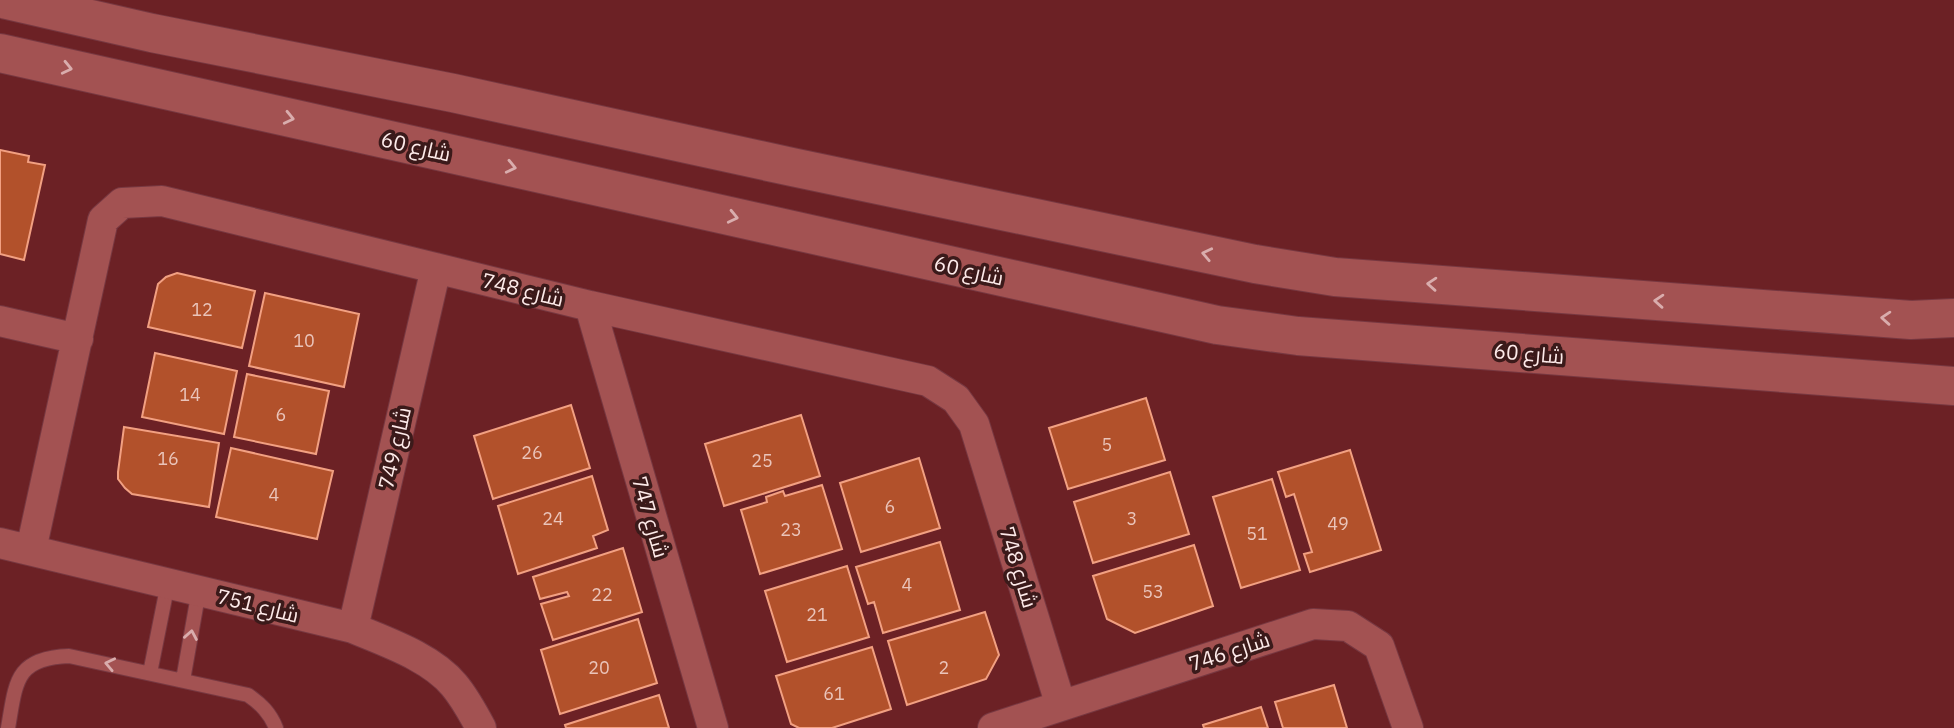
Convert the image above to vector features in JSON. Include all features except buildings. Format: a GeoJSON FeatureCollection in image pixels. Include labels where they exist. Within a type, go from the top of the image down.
{"type":"FeatureCollection","features":[{"type":"Feature","properties":{"kind":"main road"},"geometry":{"type":"LineString","coordinates":[[7,0],[152,33],[453,93],[1255,264],[1335,277],[1912,320],[1954,318]]}},
{"type":"Feature","properties":{"kind":"main road","name":"شارع 60"},"geometry":{"type":"LineString","coordinates":[[0,53],[1217,325],[1298,336],[1954,386]]}},
{"type":"Feature","properties":{"kind":"street","name":"شارع 748"},"geometry":{"type":"LineString","coordinates":[[31,550],[103,220],[122,203],[162,201],[590,306],[928,381],[956,399],[974,424],[1061,706]]}},
{"type":"Feature","properties":{"kind":"street","name":"شارع 749"},"geometry":{"type":"LineString","coordinates":[[353,628],[436,268]]}},
{"type":"Feature","properties":{"kind":"street","name":"شارع 747"},"geometry":{"type":"LineString","coordinates":[[590,306],[713,728]]}},
{"type":"Feature","properties":{"kind":"street"},"geometry":{"type":"LineString","coordinates":[[0,321],[78,339]]}},
{"type":"Feature","properties":{"kind":"street","name":"شارع 751"},"geometry":{"type":"LineString","coordinates":[[0,543],[353,628],[427,663],[453,683],[481,728]]}},
{"type":"Feature","properties":{"kind":"street","name":"شارع 746"},"geometry":{"type":"LineString","coordinates":[[993,728],[1313,624],[1348,626],[1379,646],[1408,728]]}},
{"type":"Feature","properties":{"kind":"lane"},"geometry":{"type":"LineString","coordinates":[[150,673],[168,583]]}},
{"type":"Feature","properties":{"kind":"lane"},"geometry":{"type":"LineString","coordinates":[[183,680],[199,590]]}},
{"type":"Feature","properties":{"kind":"lane"},"geometry":{"type":"LineString","coordinates":[[8,728],[19,674],[43,659],[69,656],[248,695],[262,705],[276,728]]}}]}
